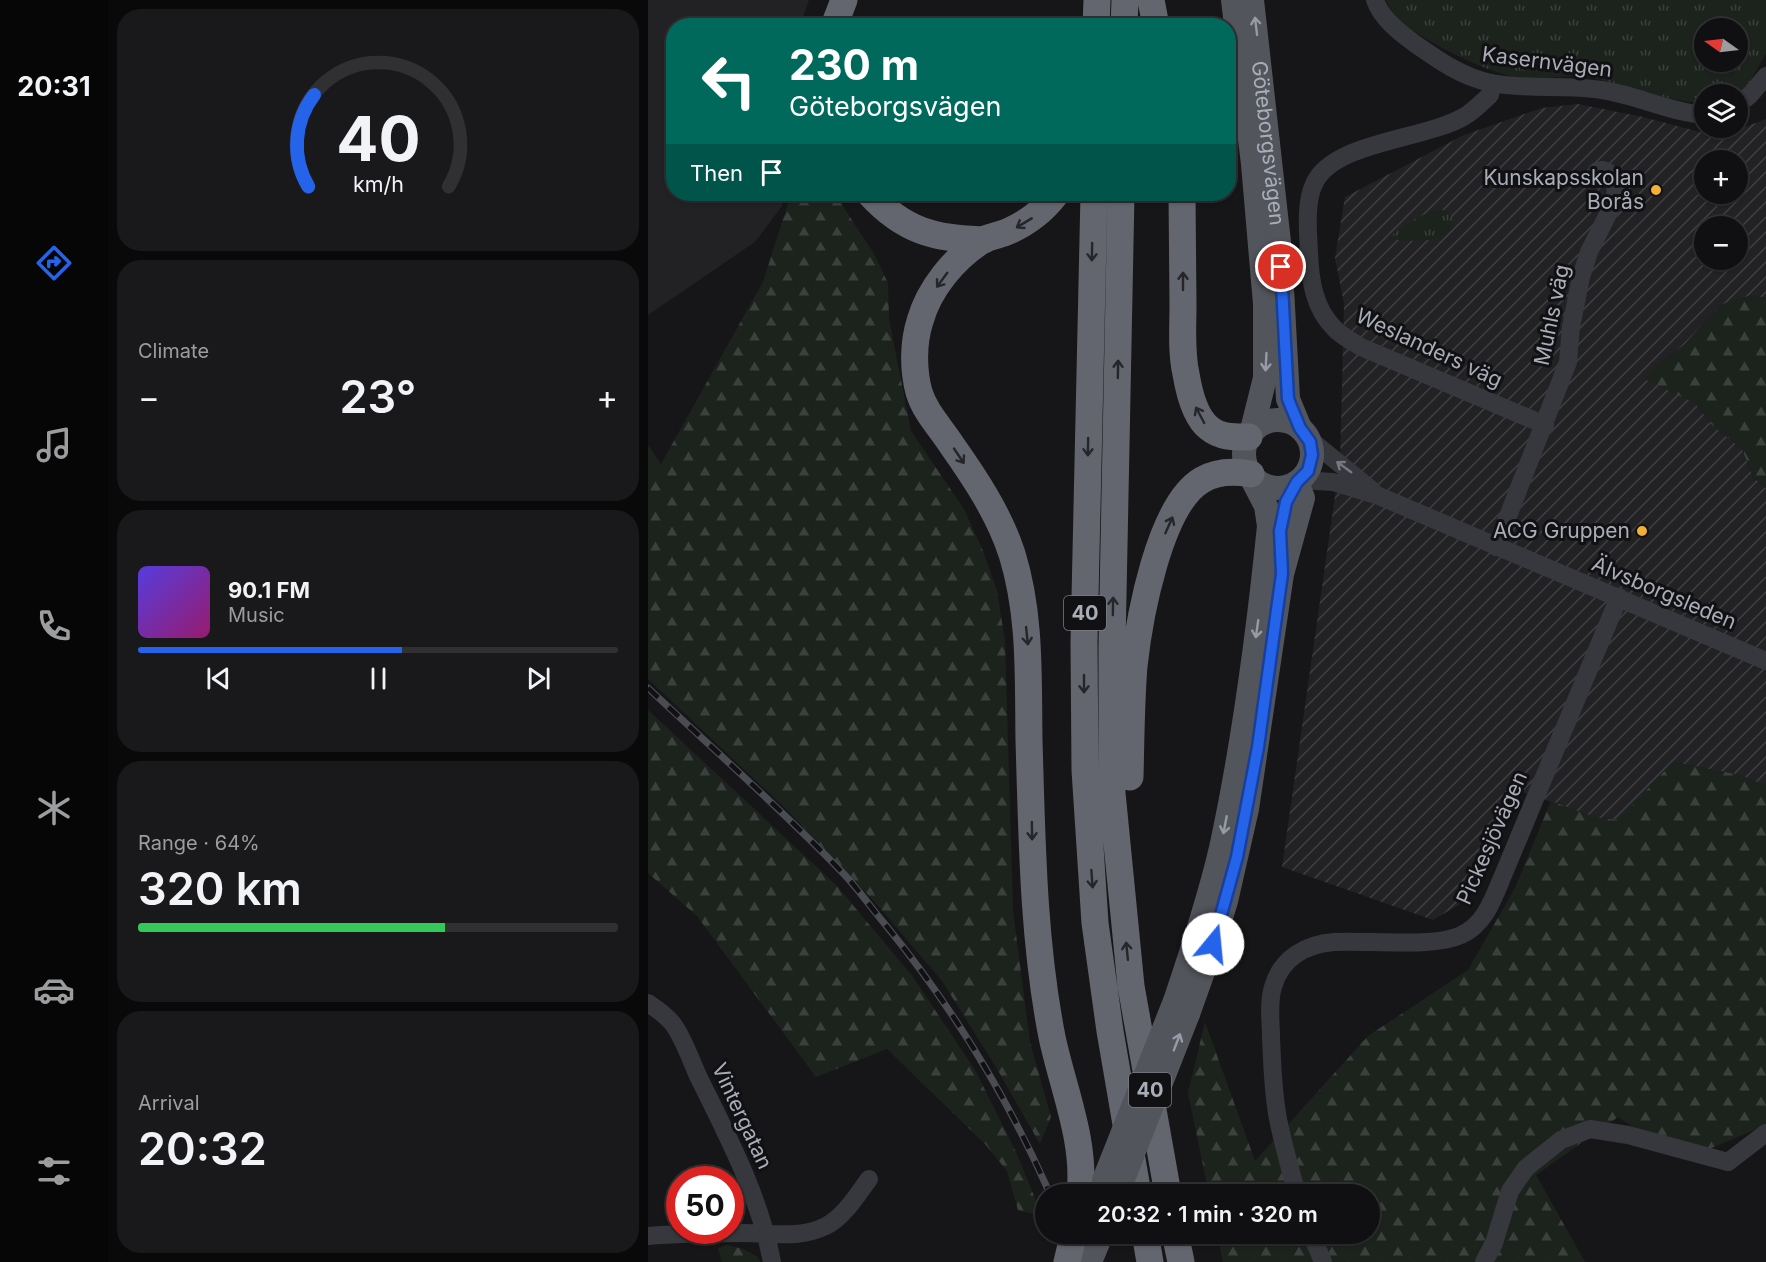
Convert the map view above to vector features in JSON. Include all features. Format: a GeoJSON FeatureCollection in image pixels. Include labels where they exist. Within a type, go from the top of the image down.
{"type":"FeatureCollection","features":[{"type":"Feature","properties":{"kind":"highway"},"geometry":{"type":"LineString","coordinates":[[837,18],[844,0]]}},
{"type":"Feature","properties":{"kind":"highway"},"geometry":{"type":"LineString","coordinates":[[1096,18],[1097,0]]}},
{"type":"Feature","properties":{"kind":"highway"},"geometry":{"type":"LineString","coordinates":[[1124,18],[1125,0]]}},
{"type":"Feature","properties":{"kind":"highway"},"geometry":{"type":"LineString","coordinates":[[1151,0],[1154,18]]}},
{"type":"Feature","properties":{"kind":"highway"},"geometry":{"type":"LineString","coordinates":[[878,201],[894,216],[924,233],[959,239],[984,240]]}},
{"type":"Feature","properties":{"kind":"highway"},"geometry":{"type":"LineString","coordinates":[[1051,201],[1032,218],[1010,231],[984,240],[957,261],[943,277],[928,300],[919,322],[915,347],[915,371],[919,393],[927,411],[974,478],[996,515],[1012,554],[1023,597],[1028,642],[1033,875],[1041,968],[1053,1038],[1079,1148],[1080,1184]]}},
{"type":"Feature","properties":{"kind":"highway","name":"40"},"geometry":{"type":"LineString","coordinates":[[1094,201],[1084,642],[1085,770],[1096,934],[1136,1184]]}},
{"type":"Feature","properties":{"kind":"highway","name":"40"},"geometry":{"type":"LineString","coordinates":[[1121,201],[1112,657],[1112,793],[1131,986],[1166,1184]]}},
{"type":"Feature","properties":{"kind":"highway"},"geometry":{"type":"LineString","coordinates":[[1182,201],[1183,340],[1185,372],[1190,393],[1198,412],[1210,429],[1218,434],[1229,436],[1250,435]]}},
{"type":"Feature","properties":{"kind":"highway"},"geometry":{"type":"LineString","coordinates":[[1124,916],[1134,666],[1154,564],[1174,514],[1193,487],[1210,476],[1223,472],[1232,471],[1252,476]]}},
{"type":"Feature","properties":{"kind":"highway"},"geometry":{"type":"LineString","coordinates":[[1147,1244],[1150,1262]]}},
{"type":"Feature","properties":{"kind":"highway"},"geometry":{"type":"LineString","coordinates":[[1177,1244],[1181,1262]]}},
{"type":"Feature","properties":{"kind":"main road","name":"Göteborgsvägen"},"geometry":{"type":"LineString","coordinates":[[1233,0],[1235,18]]}},
{"type":"Feature","properties":{"kind":"main road","name":"Göteborgsvägen"},"geometry":{"type":"LineString","coordinates":[[1109,1184],[1181,1007],[1213,944],[1239,848],[1258,747],[1273,572],[1280,531],[1286,502],[1311,463],[1312,450],[1288,399],[1280,251],[1252,0]]}},
{"type":"Feature","properties":{"kind":"main road","name":"Göteborgsvägen"},"geometry":{"type":"LineString","coordinates":[[1236,25],[1253,164],[1265,304],[1265,378],[1245,447],[1245,458],[1252,476],[1252,499],[1273,572]]}},
{"type":"Feature","properties":{"kind":"main road"},"geometry":{"type":"LineString","coordinates":[[1250,435],[1263,424],[1276,420],[1289,422],[1304,433]]}},
{"type":"Feature","properties":{"kind":"main road"},"geometry":{"type":"LineString","coordinates":[[1252,476],[1263,484],[1277,488],[1284,488],[1299,481]]}},
{"type":"Feature","properties":{"kind":"street","name":"Kasernvägen"},"geometry":{"type":"LineString","coordinates":[[1375,0],[1378,10],[1403,36],[1441,63],[1474,78],[1492,83],[1601,90],[1694,113]]}},
{"type":"Feature","properties":{"kind":"street"},"geometry":{"type":"LineString","coordinates":[[1748,97],[1766,76]]}},
{"type":"Feature","properties":{"kind":"street","name":"Weslanders väg"},"geometry":{"type":"LineString","coordinates":[[1492,83],[1490,95],[1464,117],[1419,134],[1347,154],[1318,176],[1312,187],[1309,207],[1310,279],[1318,306],[1335,329],[1361,346],[1545,425]]}},
{"type":"Feature","properties":{"kind":"street","name":"Muhls väg"},"geometry":{"type":"LineString","coordinates":[[1496,547],[1568,362],[1571,327],[1581,277],[1589,252],[1613,204],[1616,191],[1608,172],[1597,171]]}},
{"type":"Feature","properties":{"kind":"street","name":"Älvsborgsleden"},"geometry":{"type":"LineString","coordinates":[[1304,433],[1379,496]]}},
{"type":"Feature","properties":{"kind":"street","name":"Älvsborgsleden"},"geometry":{"type":"LineString","coordinates":[[1299,481],[1333,482],[1379,496],[1766,661]]}},
{"type":"Feature","properties":{"kind":"street","name":"Pickesjövägen"},"geometry":{"type":"LineString","coordinates":[[1294,1184],[1277,1117],[1270,1008],[1272,988],[1277,977],[1287,961],[1298,951],[1314,945],[1332,942],[1437,941],[1461,935],[1479,922],[1489,907],[1500,882],[1619,597]]}},
{"type":"Feature","properties":{"kind":"street","name":"Vintergatan"},"geometry":{"type":"LineString","coordinates":[[648,1003],[674,1024],[752,1191],[767,1235],[772,1262]]}},
{"type":"Feature","properties":{"kind":"street"},"geometry":{"type":"LineString","coordinates":[[1484,1262],[1494,1243],[1510,1191],[1526,1168],[1561,1140],[1590,1129],[1628,1135],[1728,1162],[1766,1133]]}},
{"type":"Feature","properties":{"kind":"street"},"geometry":{"type":"LineString","coordinates":[[648,1236],[700,1233],[783,1236],[807,1233],[827,1225],[846,1209],[869,1179]]}},
{"type":"Feature","properties":{"kind":"street"},"geometry":{"type":"LineString","coordinates":[[1316,1244],[1323,1262]]}},
{"type":"Feature","properties":{"kind":"shaded area"},"geometry":{"type":"Polygon","coordinates":[[[648,0],[809,0],[803,18],[666,18],[666,201],[783,201],[782,206],[755,242],[648,315],[648,0]]]}},
{"type":"Feature","properties":{"kind":"shaded area"},"geometry":{"type":"Polygon","coordinates":[[[1578,104],[1694,130],[1694,138],[1748,138],[1748,126],[1766,119],[1766,298],[1752,295],[1720,305],[1684,345],[1658,364],[1695,403],[1711,424],[1742,449],[1753,477],[1766,488],[1766,786],[1740,775],[1673,762],[1619,820],[1597,818],[1514,789],[1460,904],[1433,920],[1282,867],[1340,461],[1344,304],[1335,258],[1345,197],[1464,135],[1542,108],[1578,104]]]}},
{"type":"Feature","properties":{"kind":"green space"},"geometry":{"type":"Polygon","coordinates":[[[1386,0],[1766,0],[1766,53],[1748,85],[1694,84],[1694,102],[1689,102],[1584,77],[1528,79],[1507,75],[1458,56],[1426,39],[1412,30],[1393,12],[1386,0]]]}},
{"type":"Feature","properties":{"kind":"green space"},"geometry":{"type":"Polygon","coordinates":[[[789,201],[840,201],[874,254],[888,283],[889,319],[911,431],[964,509],[983,551],[997,591],[1005,641],[1013,911],[1030,1042],[1051,1117],[1040,1144],[996,1067],[942,981],[873,900],[783,806],[648,679],[648,475],[661,464],[763,282],[789,201]]]}},
{"type":"Feature","properties":{"kind":"green space"},"geometry":{"type":"Polygon","coordinates":[[[1435,209],[1448,211],[1451,215],[1452,226],[1447,234],[1422,241],[1387,239],[1411,221],[1435,209]]]}},
{"type":"Feature","properties":{"kind":"green space"},"geometry":{"type":"Polygon","coordinates":[[[1752,295],[1766,298],[1766,488],[1753,477],[1742,449],[1711,424],[1695,403],[1644,379],[1658,364],[1684,345],[1720,305],[1752,295]]]}},
{"type":"Feature","properties":{"kind":"green space"},"geometry":{"type":"Polygon","coordinates":[[[648,445],[661,464],[648,475],[648,445]]]}},
{"type":"Feature","properties":{"kind":"green space"},"geometry":{"type":"Polygon","coordinates":[[[648,710],[837,886],[913,977],[975,1070],[1016,1152],[1035,1198],[1035,1214],[1018,1210],[1007,1171],[985,1144],[887,1049],[816,1077],[697,916],[648,873],[648,710]]]}},
{"type":"Feature","properties":{"kind":"green space"},"geometry":{"type":"Polygon","coordinates":[[[1673,762],[1740,775],[1766,786],[1766,1125],[1683,1160],[1618,1117],[1536,1175],[1585,1262],[1223,1262],[1219,1244],[1380,1244],[1380,1184],[1207,1184],[1188,1093],[1205,1022],[1255,1161],[1368,1036],[1468,970],[1515,888],[1551,801],[1597,818],[1619,820],[1673,762]]]}},
{"type":"Feature","properties":{"kind":"green space"},"geometry":{"type":"Polygon","coordinates":[[[727,1245],[743,1249],[758,1257],[760,1262],[722,1262],[718,1248],[727,1245]]]}},
{"type":"Feature","properties":{"kind":"railway"},"geometry":{"type":"LineString","coordinates":[[648,688],[793,823],[846,876],[909,954],[955,1019],[997,1087],[1045,1184]]}},
{"type":"Feature","properties":{"kind":"place","name":"Kunskapsskolan Borås"},"geometry":{"type":"Point","coordinates":[1656,190]}},
{"type":"Feature","properties":{"kind":"place","name":"ACG Gruppen"},"geometry":{"type":"Point","coordinates":[1642,531]}},
{"type":"Feature","properties":{"kind":"route"},"geometry":{"type":"LineString","coordinates":[[1213,944],[1237,857],[1258,747],[1282,574],[1280,531],[1286,502],[1297,482],[1308,471],[1312,455],[1310,442],[1300,428],[1288,399],[1281,267]]}}]}
